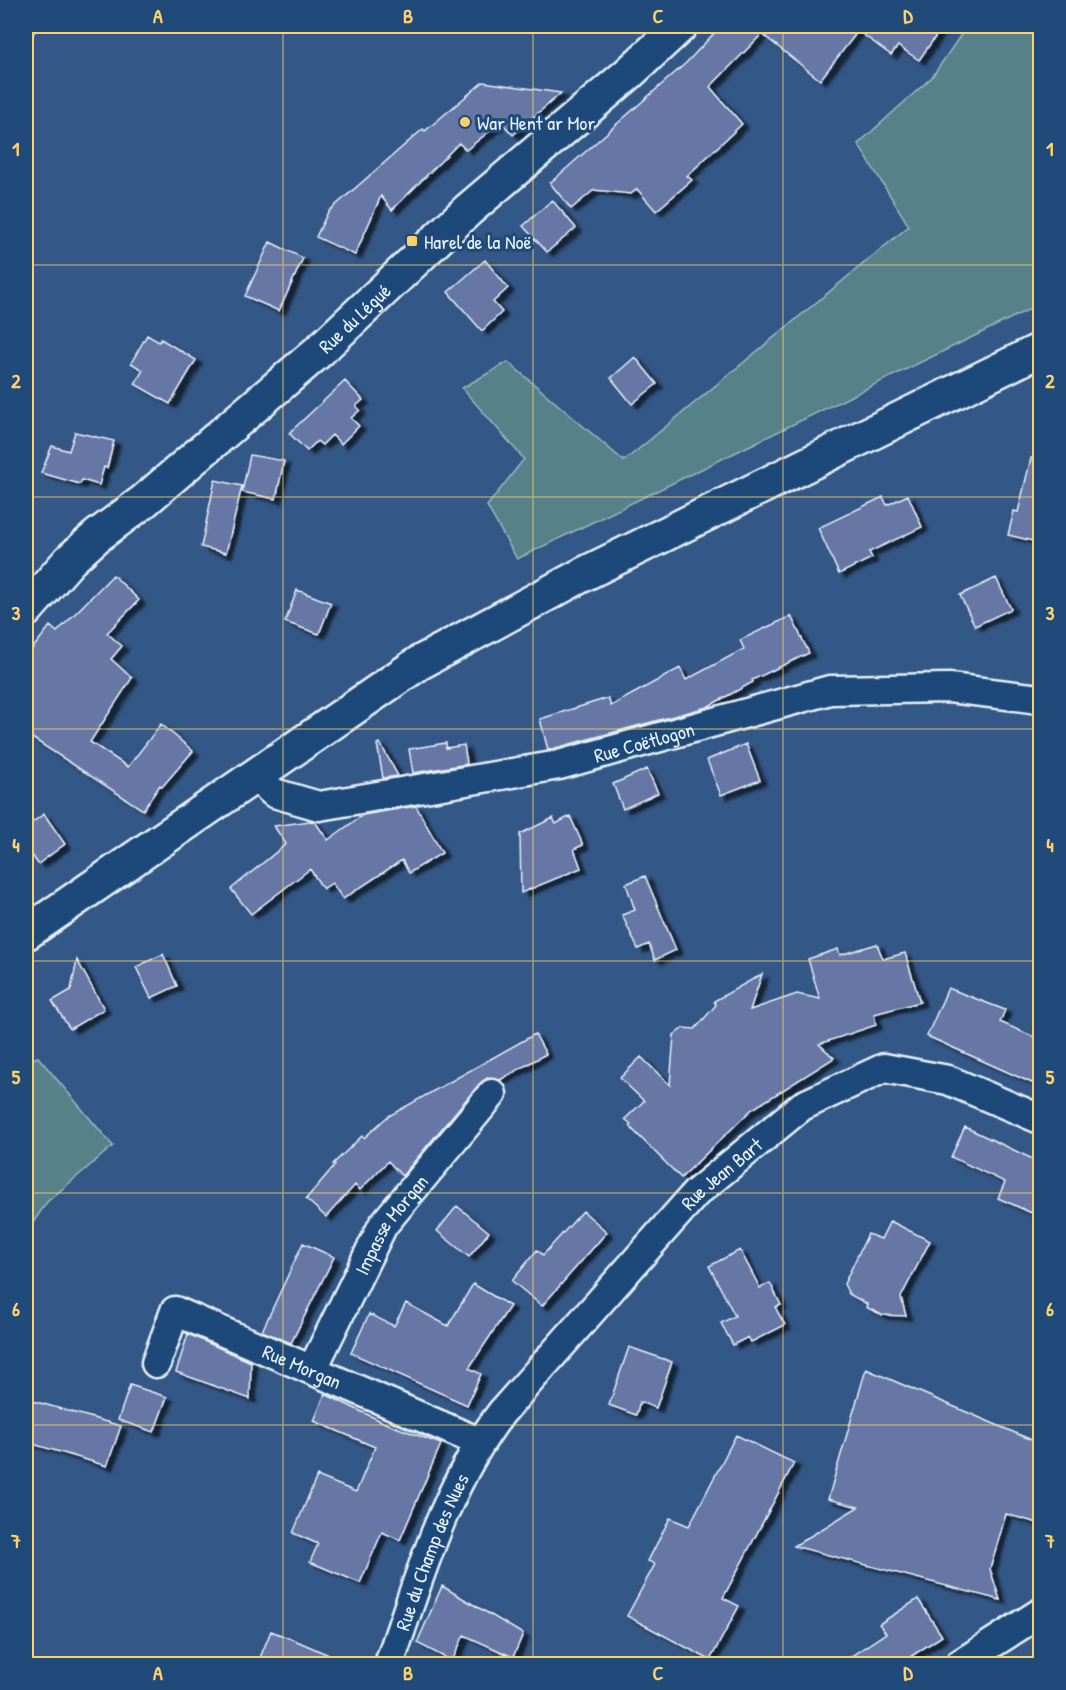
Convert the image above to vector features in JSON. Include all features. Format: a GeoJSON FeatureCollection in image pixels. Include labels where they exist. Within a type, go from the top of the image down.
{"type":"FeatureCollection","features":[{"type":"Feature","properties":{"kind":"main road","name":"Rue du Légué"},"geometry":{"type":"LineString","coordinates":[[26,610],[90,542],[144,501],[319,351],[460,217],[628,74],[680,26]]}},
{"type":"Feature","properties":{"kind":"main road"},"geometry":{"type":"LineString","coordinates":[[26,933],[429,658],[626,554],[1041,350]]}},
{"type":"Feature","properties":{"kind":"street","name":"Rue Coëtlogon"},"geometry":{"type":"LineString","coordinates":[[255,776],[274,793],[318,806],[559,765],[830,690],[949,688],[1041,699]]}},
{"type":"Feature","properties":{"kind":"street","name":"Rue Jean Bart"},"geometry":{"type":"LineString","coordinates":[[479,1442],[510,1403],[696,1193],[802,1106],[884,1068],[948,1080],[1041,1119]]}},
{"type":"Feature","properties":{"kind":"street","name":"Impasse Morgan"},"geometry":{"type":"LineString","coordinates":[[312,1370],[383,1225],[492,1094]]}},
{"type":"Feature","properties":{"kind":"street","name":"Rue Morgan"},"geometry":{"type":"LineString","coordinates":[[156,1363],[175,1311],[479,1442]]}},
{"type":"Feature","properties":{"kind":"street","name":"Rue du Champ des Nues"},"geometry":{"type":"LineString","coordinates":[[389,1665],[427,1554],[479,1442]]}},
{"type":"Feature","properties":{"kind":"street"},"geometry":{"type":"LineString","coordinates":[[960,1665],[1041,1613]]}},
{"type":"Feature","properties":{"kind":"green space"},"geometry":{"type":"Polygon","coordinates":[[[26,26],[38,26],[26,49],[26,26]]]}},
{"type":"Feature","properties":{"kind":"green space"},"geometry":{"type":"Polygon","coordinates":[[[967,26],[1040,26],[1040,304],[517,559],[487,506],[524,459],[462,388],[508,362],[624,461],[909,226],[858,144],[932,77],[967,26]]]}},
{"type":"Feature","properties":{"kind":"green space"},"geometry":{"type":"Polygon","coordinates":[[[38,1057],[113,1146],[47,1202],[26,1233],[26,1062],[38,1057]]]}},
{"type":"Feature","properties":{"kind":"building"},"geometry":{"type":"Polygon","coordinates":[[[721,26],[943,26],[919,60],[898,46],[891,55],[858,31],[820,80],[762,34],[710,87],[742,124],[687,176],[692,180],[656,211],[637,189],[631,194],[594,190],[571,209],[550,183],[686,63],[721,26]]]}},
{"type":"Feature","properties":{"kind":"building"},"geometry":{"type":"Polygon","coordinates":[[[483,82],[561,93],[513,135],[501,122],[466,150],[459,143],[392,210],[381,196],[355,255],[316,237],[328,212],[423,129],[425,131],[483,82]]]}},
{"type":"Feature","properties":{"kind":"building"},"geometry":{"type":"Polygon","coordinates":[[[552,200],[576,228],[547,252],[523,226],[552,200]]]}},
{"type":"Feature","properties":{"kind":"building"},"geometry":{"type":"Polygon","coordinates":[[[270,242],[303,258],[279,311],[245,296],[270,242]]]}},
{"type":"Feature","properties":{"kind":"building"},"geometry":{"type":"Polygon","coordinates":[[[485,260],[508,288],[493,302],[502,312],[482,331],[448,292],[485,260]]]}},
{"type":"Feature","properties":{"kind":"building"},"geometry":{"type":"Polygon","coordinates":[[[147,335],[159,342],[161,339],[196,360],[170,404],[135,384],[143,370],[131,363],[147,335]]]}},
{"type":"Feature","properties":{"kind":"building"},"geometry":{"type":"Polygon","coordinates":[[[635,357],[657,384],[632,404],[611,378],[635,357]]]}},
{"type":"Feature","properties":{"kind":"building"},"geometry":{"type":"Polygon","coordinates":[[[345,381],[363,400],[356,406],[360,410],[351,418],[359,426],[341,444],[332,435],[322,445],[317,441],[307,451],[289,433],[345,381]]]}},
{"type":"Feature","properties":{"kind":"building"},"geometry":{"type":"Polygon","coordinates":[[[75,432],[114,441],[107,468],[104,467],[99,485],[82,480],[80,484],[41,473],[52,446],[69,451],[75,432]]]}},
{"type":"Feature","properties":{"kind":"building"},"geometry":{"type":"Polygon","coordinates":[[[250,455],[284,461],[276,499],[242,492],[250,455]]]}},
{"type":"Feature","properties":{"kind":"building"},"geometry":{"type":"Polygon","coordinates":[[[1031,458],[1041,459],[1041,543],[1008,535],[1014,511],[1018,512],[1031,458]]]}},
{"type":"Feature","properties":{"kind":"building"},"geometry":{"type":"Polygon","coordinates":[[[215,480],[242,486],[226,553],[201,547],[215,480]]]}},
{"type":"Feature","properties":{"kind":"building"},"geometry":{"type":"Polygon","coordinates":[[[908,495],[922,527],[869,552],[872,558],[839,574],[818,528],[883,497],[887,505],[908,495]]]}},
{"type":"Feature","properties":{"kind":"building"},"geometry":{"type":"Polygon","coordinates":[[[113,575],[139,600],[107,633],[122,646],[111,659],[132,678],[90,742],[128,767],[161,724],[193,751],[162,787],[160,785],[143,810],[26,734],[26,657],[50,626],[57,632],[113,575]]]}},
{"type":"Feature","properties":{"kind":"building"},"geometry":{"type":"Polygon","coordinates":[[[996,578],[1011,609],[975,626],[960,595],[996,578]]]}},
{"type":"Feature","properties":{"kind":"building"},"geometry":{"type":"Polygon","coordinates":[[[297,590],[331,603],[319,634],[285,622],[297,590]]]}},
{"type":"Feature","properties":{"kind":"building"},"geometry":{"type":"Polygon","coordinates":[[[791,616],[809,653],[752,680],[753,682],[707,707],[548,750],[540,719],[608,698],[611,706],[680,668],[686,680],[744,649],[740,640],[791,616]]]}},
{"type":"Feature","properties":{"kind":"building"},"geometry":{"type":"Polygon","coordinates":[[[380,743],[398,776],[383,778],[377,744],[380,743]]]}},
{"type":"Feature","properties":{"kind":"building"},"geometry":{"type":"Polygon","coordinates":[[[446,743],[446,748],[464,745],[467,764],[413,773],[409,749],[446,743]]]}},
{"type":"Feature","properties":{"kind":"building"},"geometry":{"type":"Polygon","coordinates":[[[746,744],[760,780],[721,795],[707,760],[746,744]]]}},
{"type":"Feature","properties":{"kind":"building"},"geometry":{"type":"Polygon","coordinates":[[[647,769],[658,793],[623,809],[613,784],[647,769]]]}},
{"type":"Feature","properties":{"kind":"building"},"geometry":{"type":"Polygon","coordinates":[[[416,806],[442,853],[409,873],[402,860],[343,899],[332,883],[323,889],[310,869],[251,914],[231,889],[286,844],[274,826],[315,822],[328,840],[363,815],[416,806]]]}},
{"type":"Feature","properties":{"kind":"building"},"geometry":{"type":"Polygon","coordinates":[[[44,814],[65,844],[38,864],[26,846],[26,827],[44,814]]]}},
{"type":"Feature","properties":{"kind":"building"},"geometry":{"type":"Polygon","coordinates":[[[570,816],[583,845],[574,849],[581,868],[521,893],[520,834],[553,818],[556,824],[570,816]]]}},
{"type":"Feature","properties":{"kind":"building"},"geometry":{"type":"Polygon","coordinates":[[[645,876],[676,950],[655,960],[649,944],[638,949],[622,915],[635,910],[626,884],[645,876]]]}},
{"type":"Feature","properties":{"kind":"building"},"geometry":{"type":"Polygon","coordinates":[[[877,944],[883,959],[905,953],[920,1002],[874,1014],[876,1025],[819,1044],[834,1058],[751,1110],[681,1178],[629,1126],[631,1124],[625,1119],[644,1101],[620,1078],[641,1057],[670,1085],[674,1035],[683,1028],[695,1029],[716,1005],[714,1001],[762,974],[750,1010],[797,994],[820,999],[808,959],[838,949],[840,955],[877,944]]]}},
{"type":"Feature","properties":{"kind":"building"},"geometry":{"type":"Polygon","coordinates":[[[163,954],[177,986],[151,998],[136,967],[163,954]]]}},
{"type":"Feature","properties":{"kind":"building"},"geometry":{"type":"Polygon","coordinates":[[[77,960],[104,1009],[70,1029],[52,1001],[71,990],[77,960]]]}},
{"type":"Feature","properties":{"kind":"building"},"geometry":{"type":"Polygon","coordinates":[[[948,988],[1005,1010],[1000,1022],[1041,1040],[1041,1087],[927,1036],[948,988]]]}},
{"type":"Feature","properties":{"kind":"building"},"geometry":{"type":"Polygon","coordinates":[[[535,1034],[546,1054],[500,1080],[487,1078],[480,1083],[402,1176],[388,1161],[360,1190],[355,1185],[326,1217],[306,1199],[335,1165],[333,1164],[362,1136],[364,1138],[387,1117],[535,1034]]]}},
{"type":"Feature","properties":{"kind":"building"},"geometry":{"type":"Polygon","coordinates":[[[965,1127],[1041,1163],[1041,1217],[998,1198],[1005,1182],[951,1157],[965,1127]]]}},
{"type":"Feature","properties":{"kind":"building"},"geometry":{"type":"Polygon","coordinates":[[[457,1206],[489,1232],[469,1257],[437,1231],[457,1206]]]}},
{"type":"Feature","properties":{"kind":"building"},"geometry":{"type":"Polygon","coordinates":[[[583,1211],[607,1232],[542,1306],[512,1281],[537,1250],[543,1255],[583,1211]]]}},
{"type":"Feature","properties":{"kind":"building"},"geometry":{"type":"Polygon","coordinates":[[[890,1221],[930,1241],[901,1297],[906,1316],[882,1315],[866,1307],[867,1304],[849,1294],[844,1284],[868,1234],[881,1239],[890,1221]]]}},
{"type":"Feature","properties":{"kind":"building"},"geometry":{"type":"Polygon","coordinates":[[[303,1243],[334,1257],[291,1343],[262,1331],[303,1243]]]}},
{"type":"Feature","properties":{"kind":"building"},"geometry":{"type":"Polygon","coordinates":[[[740,1250],[760,1288],[770,1283],[781,1305],[775,1307],[785,1325],[751,1342],[748,1337],[733,1345],[721,1323],[735,1316],[709,1266],[740,1250]]]}},
{"type":"Feature","properties":{"kind":"building"},"geometry":{"type":"Polygon","coordinates":[[[473,1284],[510,1306],[469,1368],[481,1374],[467,1405],[351,1353],[369,1314],[394,1326],[406,1303],[448,1326],[473,1284]]]}},
{"type":"Feature","properties":{"kind":"building"},"geometry":{"type":"Polygon","coordinates":[[[188,1334],[251,1362],[250,1399],[176,1372],[188,1334]]]}},
{"type":"Feature","properties":{"kind":"building"},"geometry":{"type":"Polygon","coordinates":[[[629,1347],[672,1362],[656,1408],[640,1402],[636,1415],[609,1405],[629,1347]]]}},
{"type":"Feature","properties":{"kind":"building"},"geometry":{"type":"Polygon","coordinates":[[[866,1369],[1041,1444],[1041,1524],[1006,1514],[990,1569],[1000,1600],[794,1546],[858,1507],[828,1499],[866,1369]]]}},
{"type":"Feature","properties":{"kind":"building"},"geometry":{"type":"Polygon","coordinates":[[[130,1385],[167,1397],[154,1432],[118,1420],[130,1385]]]}},
{"type":"Feature","properties":{"kind":"building"},"geometry":{"type":"Polygon","coordinates":[[[325,1394],[385,1423],[441,1444],[400,1540],[382,1532],[360,1583],[310,1562],[318,1544],[293,1533],[317,1476],[356,1492],[375,1447],[314,1421],[325,1394]]]}},
{"type":"Feature","properties":{"kind":"building"},"geometry":{"type":"Polygon","coordinates":[[[26,1399],[121,1426],[107,1466],[26,1442],[26,1399]]]}},
{"type":"Feature","properties":{"kind":"building"},"geometry":{"type":"Polygon","coordinates":[[[736,1435],[794,1463],[723,1598],[739,1606],[710,1660],[627,1616],[655,1564],[648,1561],[670,1518],[689,1526],[736,1435]]]}},
{"type":"Feature","properties":{"kind":"building"},"geometry":{"type":"Polygon","coordinates":[[[442,1586],[523,1634],[513,1657],[464,1635],[452,1661],[417,1643],[442,1586]]]}},
{"type":"Feature","properties":{"kind":"building"},"geometry":{"type":"Polygon","coordinates":[[[918,1599],[942,1636],[898,1665],[838,1665],[886,1633],[879,1624],[918,1599]]]}},
{"type":"Feature","properties":{"kind":"building"},"geometry":{"type":"Polygon","coordinates":[[[271,1631],[299,1642],[352,1665],[257,1665],[271,1631]]]}},
{"type":"Feature","properties":{"kind":"place","name":"War Hent ar Mor"},"geometry":{"type":"Point","coordinates":[465,122]}},
{"type":"Feature","properties":{"kind":"place","name":"Harel de la Noë"},"geometry":{"type":"Point","coordinates":[412,241]}}]}
